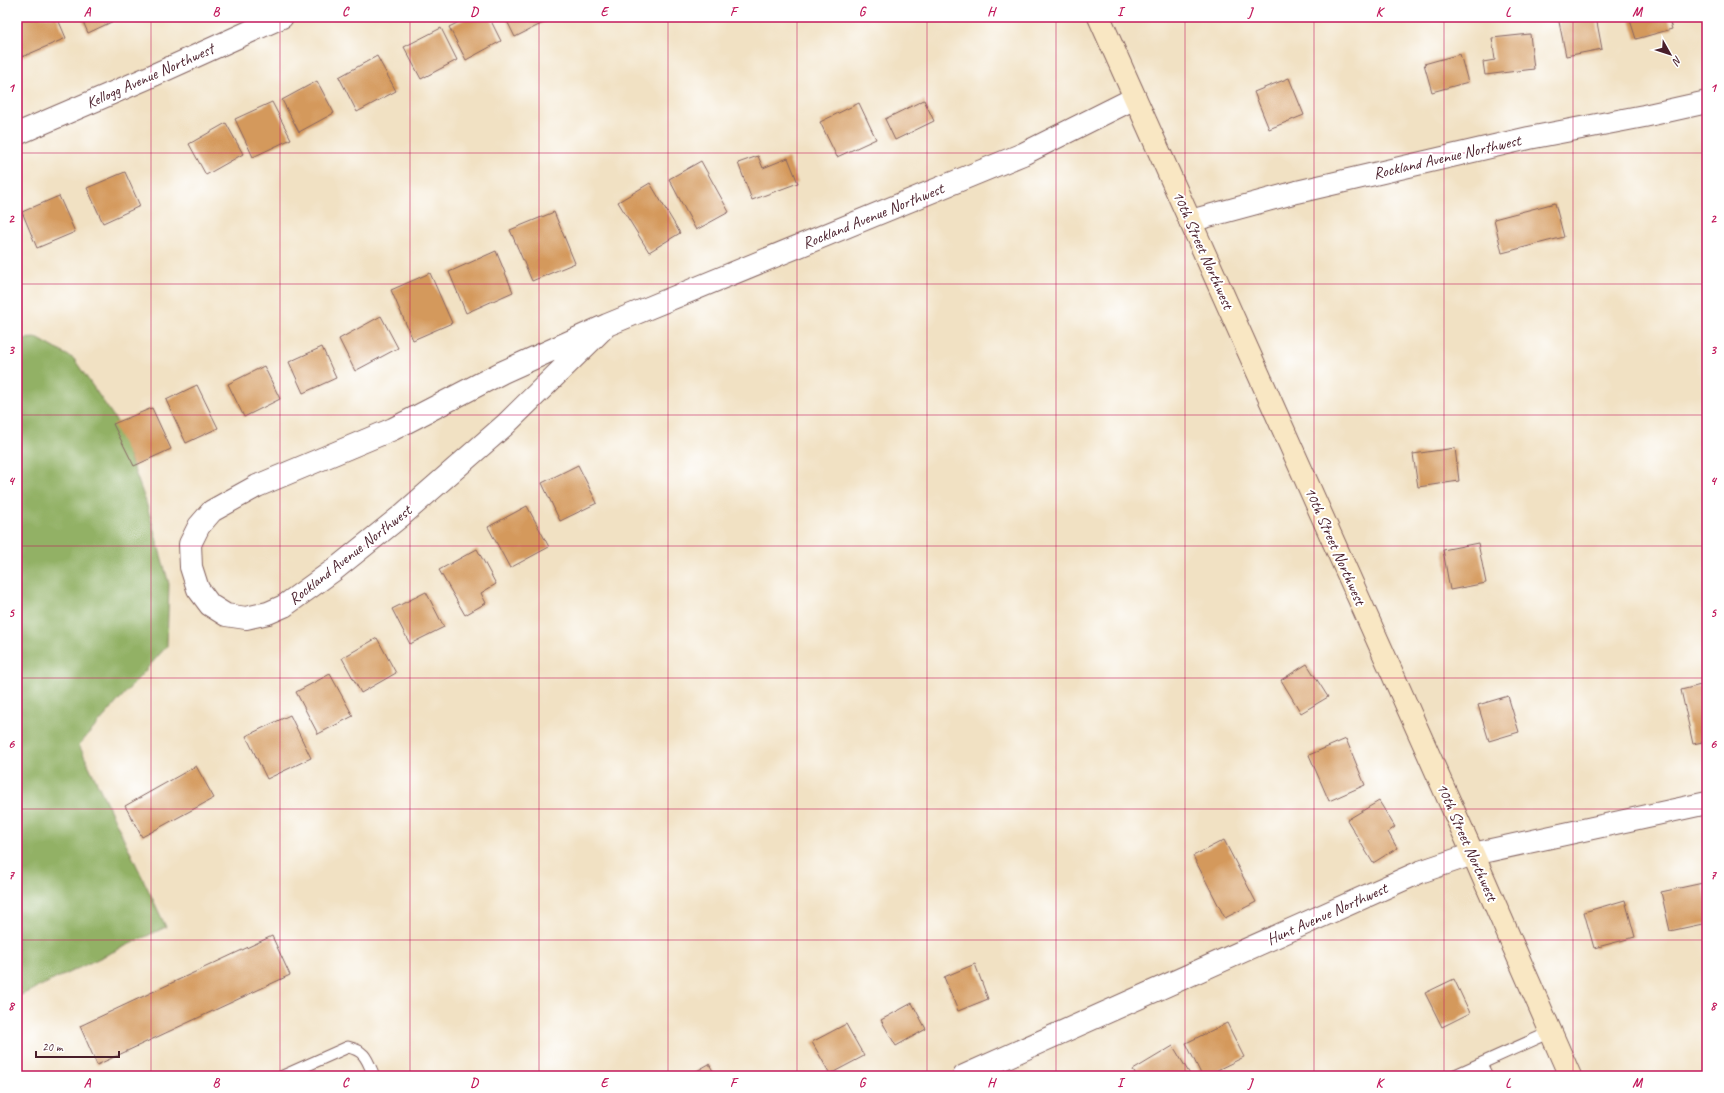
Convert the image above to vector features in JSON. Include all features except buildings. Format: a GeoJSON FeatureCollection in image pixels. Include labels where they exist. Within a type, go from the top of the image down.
{"type":"FeatureCollection","features":[{"type":"Feature","properties":{"kind":"main road","name":"10th Street Northwest"},"geometry":{"type":"LineString","coordinates":[[1099,17],[1473,854],[1570,1076]]}},
{"type":"Feature","properties":{"kind":"street","name":"Kellogg Avenue Northwest"},"geometry":{"type":"LineString","coordinates":[[17,134],[146,79],[282,17]]}},
{"type":"Feature","properties":{"kind":"street","name":"Rockland Avenue Northwest"},"geometry":{"type":"LineString","coordinates":[[607,325],[505,425],[401,516],[334,570],[284,606],[268,614],[246,618],[226,615],[210,605],[198,589],[191,567],[190,544],[199,526],[212,511],[257,486],[393,429],[503,372],[607,325],[1023,154],[1135,98]]}},
{"type":"Feature","properties":{"kind":"street","name":"Rockland Avenue Northwest"},"geometry":{"type":"LineString","coordinates":[[1190,221],[1236,207],[1297,192],[1529,138],[1644,116],[1707,102]]}},
{"type":"Feature","properties":{"kind":"street","name":"Hunt Avenue Northwest"},"geometry":{"type":"LineString","coordinates":[[964,1076],[1420,872],[1473,854],[1707,803]]}},
{"type":"Feature","properties":{"kind":"lane"},"geometry":{"type":"LineString","coordinates":[[1453,1076],[1551,1032]]}},
{"type":"Feature","properties":{"kind":"lane"},"geometry":{"type":"LineString","coordinates":[[284,1076],[348,1047],[358,1049],[364,1055],[374,1076]]}},
{"type":"Feature","properties":{"kind":"lane"},"geometry":{"type":"LineString","coordinates":[[1481,1064],[1487,1076]]}},
{"type":"Feature","properties":{"kind":"green space"},"geometry":{"type":"Polygon","coordinates":[[[37,338],[74,359],[116,420],[146,502],[169,584],[167,646],[79,745],[166,927],[17,997],[17,339],[37,338]]]}}]}
